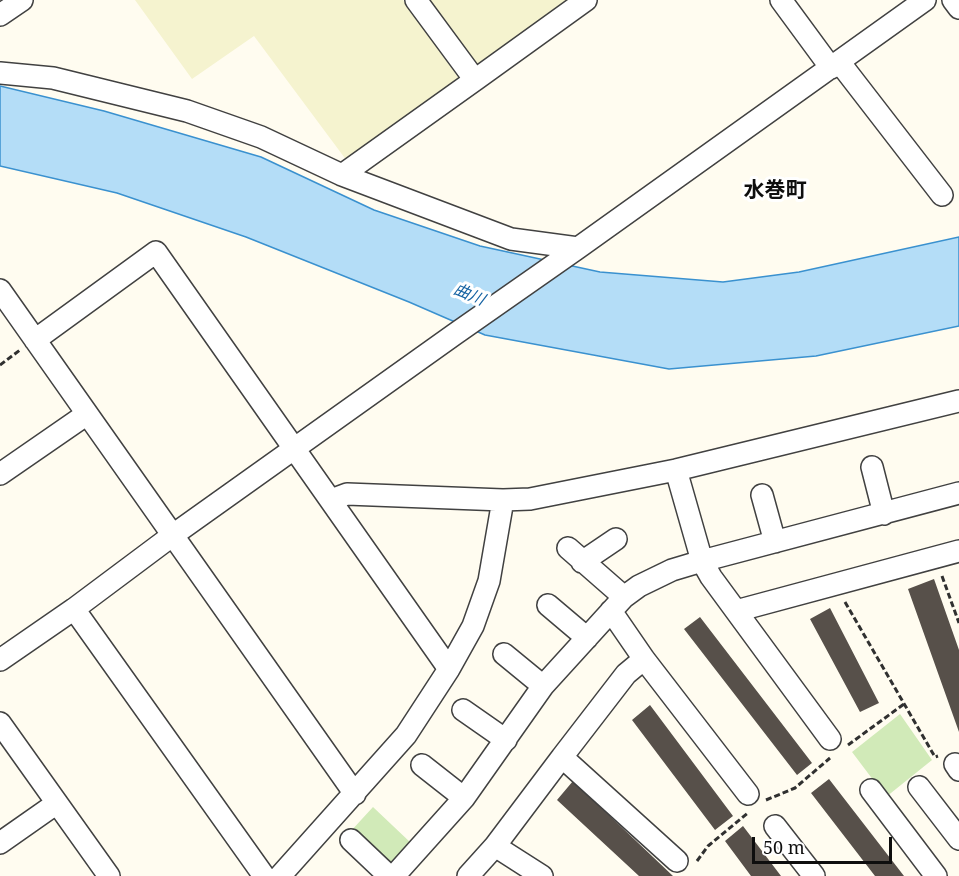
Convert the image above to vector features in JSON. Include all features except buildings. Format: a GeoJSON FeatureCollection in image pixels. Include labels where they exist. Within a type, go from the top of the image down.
{"type":"FeatureCollection","features":[{"type":"Feature","properties":{"kind":"street"},"geometry":{"type":"LineString","coordinates":[[0,15],[21,0]]}},
{"type":"Feature","properties":{"kind":"street"},"geometry":{"type":"LineString","coordinates":[[416,0],[475,81]]}},
{"type":"Feature","properties":{"kind":"street"},"geometry":{"type":"LineString","coordinates":[[342,175],[586,0]]}},
{"type":"Feature","properties":{"kind":"street"},"geometry":{"type":"LineString","coordinates":[[781,0],[942,195]]}},
{"type":"Feature","properties":{"kind":"street"},"geometry":{"type":"LineString","coordinates":[[0,660],[926,0]]}},
{"type":"Feature","properties":{"kind":"street"},"geometry":{"type":"LineString","coordinates":[[953,0],[959,8]]}},
{"type":"Feature","properties":{"kind":"street"},"geometry":{"type":"LineString","coordinates":[[0,73],[53,78],[187,111],[261,137],[342,175],[511,239],[572,253]]}},
{"type":"Feature","properties":{"kind":"street"},"geometry":{"type":"LineString","coordinates":[[35,340],[156,252],[449,669]]}},
{"type":"Feature","properties":{"kind":"street"},"geometry":{"type":"LineString","coordinates":[[0,290],[355,794]]}},
{"type":"Feature","properties":{"kind":"street"},"geometry":{"type":"LineString","coordinates":[[331,500],[347,494],[530,499],[676,470],[959,401]]}},
{"type":"Feature","properties":{"kind":"street"},"geometry":{"type":"LineString","coordinates":[[0,474],[87,414]]}},
{"type":"Feature","properties":{"kind":"street"},"geometry":{"type":"LineString","coordinates":[[872,466],[884,514]]}},
{"type":"Feature","properties":{"kind":"street"},"geometry":{"type":"LineString","coordinates":[[676,470],[702,561],[711,577],[838,746]]}},
{"type":"Feature","properties":{"kind":"street"},"geometry":{"type":"LineString","coordinates":[[394,876],[464,798],[543,686],[618,604],[639,586],[672,570],[702,561],[959,494]]}},
{"type":"Feature","properties":{"kind":"street"},"geometry":{"type":"LineString","coordinates":[[762,495],[775,542]]}},
{"type":"Feature","properties":{"kind":"street"},"geometry":{"type":"LineString","coordinates":[[280,876],[406,735],[449,669],[473,626],[489,581],[503,500]]}},
{"type":"Feature","properties":{"kind":"street"},"geometry":{"type":"LineString","coordinates":[[616,539],[575,555],[618,604],[644,658],[754,801]]}},
{"type":"Feature","properties":{"kind":"street"},"geometry":{"type":"LineString","coordinates":[[736,611],[959,551]]}},
{"type":"Feature","properties":{"kind":"street"},"geometry":{"type":"LineString","coordinates":[[548,605],[587,638]]}},
{"type":"Feature","properties":{"kind":"street"},"geometry":{"type":"LineString","coordinates":[[74,609],[264,876]]}},
{"type":"Feature","properties":{"kind":"street"},"geometry":{"type":"LineString","coordinates":[[504,654],[543,686]]}},
{"type":"Feature","properties":{"kind":"street"},"geometry":{"type":"LineString","coordinates":[[468,876],[495,846],[626,674],[644,658]]}},
{"type":"Feature","properties":{"kind":"street"},"geometry":{"type":"LineString","coordinates":[[463,710],[506,740]]}},
{"type":"Feature","properties":{"kind":"street"},"geometry":{"type":"LineString","coordinates":[[0,723],[109,876]]}},
{"type":"Feature","properties":{"kind":"street"},"geometry":{"type":"LineString","coordinates":[[562,757],[684,865]]}},
{"type":"Feature","properties":{"kind":"street"},"geometry":{"type":"LineString","coordinates":[[422,765],[464,798]]}},
{"type":"Feature","properties":{"kind":"street"},"geometry":{"type":"LineString","coordinates":[[919,787],[959,838]]}},
{"type":"Feature","properties":{"kind":"street"},"geometry":{"type":"LineString","coordinates":[[871,790],[936,876]]}},
{"type":"Feature","properties":{"kind":"street"},"geometry":{"type":"LineString","coordinates":[[0,843],[57,803]]}},
{"type":"Feature","properties":{"kind":"street"},"geometry":{"type":"LineString","coordinates":[[775,826],[814,876]]}},
{"type":"Feature","properties":{"kind":"street"},"geometry":{"type":"LineString","coordinates":[[351,840],[389,876]]}},
{"type":"Feature","properties":{"kind":"street"},"geometry":{"type":"LineString","coordinates":[[495,846],[542,876]]}},
{"type":"Feature","properties":{"kind":"path"},"geometry":{"type":"LineString","coordinates":[[0,365],[35,340]]}},
{"type":"Feature","properties":{"kind":"path"},"geometry":{"type":"LineString","coordinates":[[936,557],[959,623]]}},
{"type":"Feature","properties":{"kind":"path"},"geometry":{"type":"LineString","coordinates":[[835,584],[935,757],[952,763]]}},
{"type":"Feature","properties":{"kind":"path"},"geometry":{"type":"LineString","coordinates":[[684,865],[708,846],[754,801],[795,789],[838,746],[904,704]]}},
{"type":"Feature","properties":{"kind":"shaded area"},"geometry":{"type":"Polygon","coordinates":[[[135,0],[403,0],[460,80],[347,161],[254,36],[192,79],[135,0]]]}},
{"type":"Feature","properties":{"kind":"shaded area"},"geometry":{"type":"Polygon","coordinates":[[[425,0],[574,0],[476,71],[425,0]]]}},
{"type":"Feature","properties":{"kind":"green space"},"geometry":{"type":"Polygon","coordinates":[[[900,714],[932,760],[886,797],[852,752],[900,714]]]}},
{"type":"Feature","properties":{"kind":"green space"},"geometry":{"type":"Polygon","coordinates":[[[373,807],[411,843],[389,867],[350,832],[373,807]]]}},
{"type":"Feature","properties":{"kind":"water","name":"曲川"},"geometry":{"type":"Polygon","coordinates":[[[0,86],[104,111],[261,157],[374,210],[480,246],[600,272],[723,282],[799,272],[959,237],[959,326],[816,356],[669,369],[485,335],[246,237],[117,193],[0,166],[0,86]]]}},
{"type":"Feature","properties":{"kind":"district","name":"水巻町"},"geometry":{"type":"Point","coordinates":[775,191]}}]}
